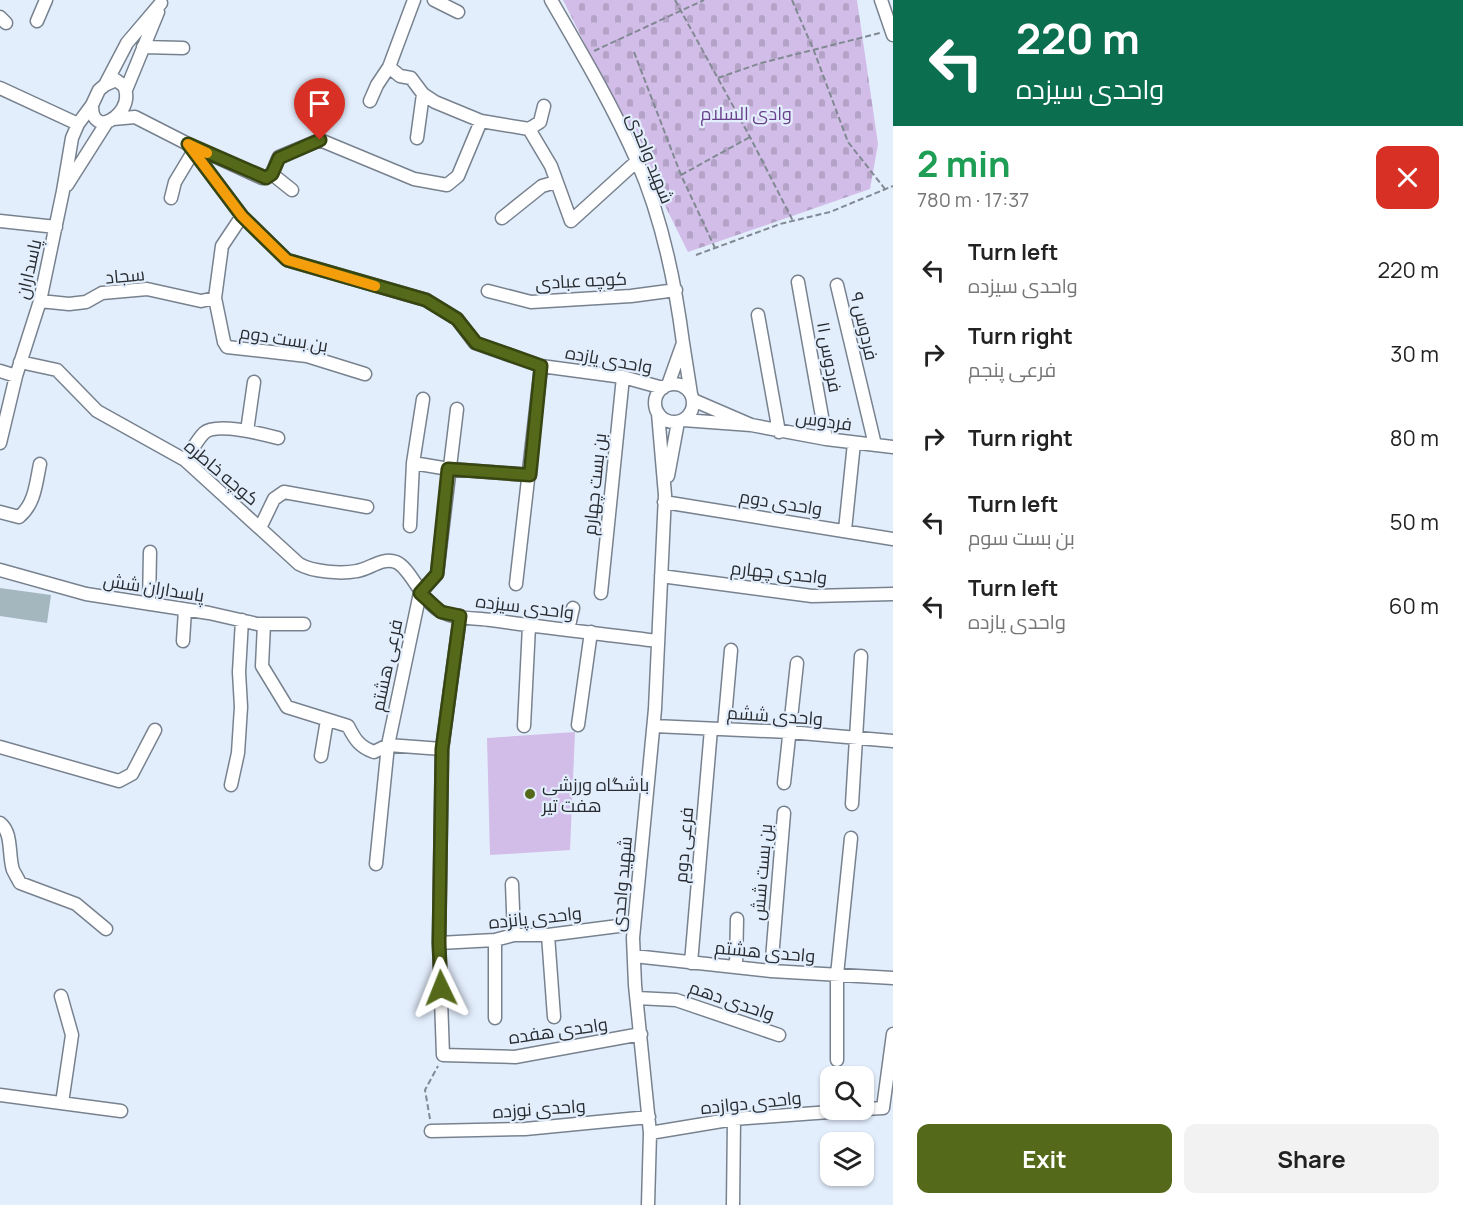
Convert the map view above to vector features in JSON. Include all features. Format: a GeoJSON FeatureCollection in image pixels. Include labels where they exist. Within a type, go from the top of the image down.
{"type":"FeatureCollection","features":[{"type":"Feature","properties":{"kind":"street"},"geometry":{"type":"LineString","coordinates":[[37,21],[46,0]]}},
{"type":"Feature","properties":{"kind":"street"},"geometry":{"type":"LineString","coordinates":[[370,101],[389,67],[414,0]]}},
{"type":"Feature","properties":{"kind":"street"},"geometry":{"type":"LineString","coordinates":[[435,0],[458,12]]}},
{"type":"Feature","properties":{"kind":"street","name":"شهید واحدی"},"geometry":{"type":"LineString","coordinates":[[551,0],[583,56],[637,161],[647,188],[676,290],[692,397]]}},
{"type":"Feature","properties":{"kind":"street"},"geometry":{"type":"LineString","coordinates":[[881,0],[892,32]]}},
{"type":"Feature","properties":{"kind":"street"},"geometry":{"type":"LineString","coordinates":[[63,191],[110,121],[123,108],[126,93],[162,1]]}},
{"type":"Feature","properties":{"kind":"street"},"geometry":{"type":"LineString","coordinates":[[162,1],[127,43],[105,85],[94,99],[92,113],[99,122],[135,117],[190,148],[262,178],[272,174],[279,158],[320,140],[414,178],[447,185],[458,176],[481,121]]}},
{"type":"Feature","properties":{"kind":"street"},"geometry":{"type":"LineString","coordinates":[[144,47],[183,48]]}},
{"type":"Feature","properties":{"kind":"street"},"geometry":{"type":"LineString","coordinates":[[389,67],[399,76],[411,78],[423,94],[435,102],[481,121],[529,129],[540,123],[544,106]]}},
{"type":"Feature","properties":{"kind":"street"},"geometry":{"type":"LineString","coordinates":[[105,85],[116,80],[121,82],[135,117]]}},
{"type":"Feature","properties":{"kind":"street"},"geometry":{"type":"LineString","coordinates":[[0,88],[78,124]]}},
{"type":"Feature","properties":{"kind":"street"},"geometry":{"type":"LineString","coordinates":[[417,138],[423,94]]}},
{"type":"Feature","properties":{"kind":"street","name":"پاسداران"},"geometry":{"type":"LineString","coordinates":[[0,443],[16,376],[40,302],[72,138],[78,124],[92,105]]}},
{"type":"Feature","properties":{"kind":"street"},"geometry":{"type":"LineString","coordinates":[[529,129],[551,166],[571,221],[637,161]]}},
{"type":"Feature","properties":{"kind":"street"},"geometry":{"type":"LineString","coordinates":[[171,198],[190,148]]}},
{"type":"Feature","properties":{"kind":"street"},"geometry":{"type":"LineString","coordinates":[[190,148],[242,216]]}},
{"type":"Feature","properties":{"kind":"street"},"geometry":{"type":"LineString","coordinates":[[272,174],[292,190]]}},
{"type":"Feature","properties":{"kind":"street"},"geometry":{"type":"LineString","coordinates":[[502,218],[542,186],[556,182]]}},
{"type":"Feature","properties":{"kind":"street","name":"بن بست دوم"},"geometry":{"type":"LineString","coordinates":[[242,216],[222,246],[215,298],[227,347],[307,356],[365,374]]}},
{"type":"Feature","properties":{"kind":"street","name":"واحدی یازده"},"geometry":{"type":"LineString","coordinates":[[242,216],[287,260],[426,300],[457,319],[476,343],[541,366],[623,377],[665,386]]}},
{"type":"Feature","properties":{"kind":"street"},"geometry":{"type":"LineString","coordinates":[[0,221],[56,227]]}},
{"type":"Feature","properties":{"kind":"street","name":"فردوس ۱۱"},"geometry":{"type":"LineString","coordinates":[[798,282],[826,439]]}},
{"type":"Feature","properties":{"kind":"street","name":"فردوس ۹"},"geometry":{"type":"LineString","coordinates":[[837,285],[875,445]]}},
{"type":"Feature","properties":{"kind":"street","name":"سجاد"},"geometry":{"type":"LineString","coordinates":[[40,302],[86,303],[102,293],[147,289],[201,301],[215,298]]}},
{"type":"Feature","properties":{"kind":"street","name":"کوچه عبادی"},"geometry":{"type":"LineString","coordinates":[[488,291],[531,302],[631,296],[676,290]]}},
{"type":"Feature","properties":{"kind":"street"},"geometry":{"type":"LineString","coordinates":[[758,315],[779,432]]}},
{"type":"Feature","properties":{"kind":"street"},"geometry":{"type":"LineString","coordinates":[[664,499],[658,413],[655,402],[659,392],[665,386],[683,343]]}},
{"type":"Feature","properties":{"kind":"street","name":"كوچه خاطره"},"geometry":{"type":"LineString","coordinates":[[20,362],[57,370],[97,411],[185,460],[307,568],[317,571],[357,572],[382,562],[396,562],[407,570]]}},
{"type":"Feature","properties":{"kind":"street"},"geometry":{"type":"LineString","coordinates":[[516,584],[541,366]]}},
{"type":"Feature","properties":{"kind":"street"},"geometry":{"type":"LineString","coordinates":[[0,371],[16,376]]}},
{"type":"Feature","properties":{"kind":"street","name":"بن بست چهارم"},"geometry":{"type":"LineString","coordinates":[[601,593],[623,377]]}},
{"type":"Feature","properties":{"kind":"street"},"geometry":{"type":"LineString","coordinates":[[247,430],[254,382]]}},
{"type":"Feature","properties":{"kind":"street"},"geometry":{"type":"LineString","coordinates":[[665,386],[673,384],[683,386],[692,397],[751,425]]}},
{"type":"Feature","properties":{"kind":"street"},"geometry":{"type":"LineString","coordinates":[[664,499],[681,421],[692,411],[692,397]]}},
{"type":"Feature","properties":{"kind":"street"},"geometry":{"type":"LineString","coordinates":[[410,525],[413,463],[423,399]]}},
{"type":"Feature","properties":{"kind":"street"},"geometry":{"type":"LineString","coordinates":[[420,593],[437,574],[457,409]]}},
{"type":"Feature","properties":{"kind":"street"},"geometry":{"type":"LineString","coordinates":[[658,413],[667,420],[751,425]]}},
{"type":"Feature","properties":{"kind":"street","name":"فردوس"},"geometry":{"type":"LineString","coordinates":[[751,425],[779,432],[893,447]]}},
{"type":"Feature","properties":{"kind":"street"},"geometry":{"type":"LineString","coordinates":[[185,460],[205,432],[212,429],[247,430],[278,438]]}},
{"type":"Feature","properties":{"kind":"street"},"geometry":{"type":"LineString","coordinates":[[845,530],[854,443]]}},
{"type":"Feature","properties":{"kind":"street"},"geometry":{"type":"LineString","coordinates":[[413,463],[448,469],[530,475]]}},
{"type":"Feature","properties":{"kind":"street"},"geometry":{"type":"LineString","coordinates":[[0,512],[19,517],[26,512],[32,503],[40,464]]}},
{"type":"Feature","properties":{"kind":"street"},"geometry":{"type":"LineString","coordinates":[[260,528],[274,499],[284,492],[367,507]]}},
{"type":"Feature","properties":{"kind":"street","name":"شهید واحدی"},"geometry":{"type":"LineString","coordinates":[[648,1205],[650,1132],[637,998],[634,924],[654,726],[664,499]]}},
{"type":"Feature","properties":{"kind":"street","name":"واحدی دوم"},"geometry":{"type":"LineString","coordinates":[[664,499],[893,539]]}},
{"type":"Feature","properties":{"kind":"street"},"geometry":{"type":"LineString","coordinates":[[149,604],[150,552]]}},
{"type":"Feature","properties":{"kind":"street","name":"پاسداران شش"},"geometry":{"type":"LineString","coordinates":[[0,570],[86,594],[264,624],[304,624]]}},
{"type":"Feature","properties":{"kind":"street","name":"واحدی سیزده"},"geometry":{"type":"LineString","coordinates":[[407,570],[420,593],[441,612],[529,626],[658,641]]}},
{"type":"Feature","properties":{"kind":"street","name":"واحدی چهارم"},"geometry":{"type":"LineString","coordinates":[[661,576],[812,596],[893,594]]}},
{"type":"Feature","properties":{"kind":"street","name":"فرعی هشتم"},"geometry":{"type":"LineString","coordinates":[[376,864],[388,745],[420,593]]}},
{"type":"Feature","properties":{"kind":"street"},"geometry":{"type":"LineString","coordinates":[[568,630],[573,608]]}},
{"type":"Feature","properties":{"kind":"street"},"geometry":{"type":"LineString","coordinates":[[183,641],[185,610]]}},
{"type":"Feature","properties":{"kind":"street"},"geometry":{"type":"LineString","coordinates":[[443,1055],[439,943],[442,749],[460,616]]}},
{"type":"Feature","properties":{"kind":"street"},"geometry":{"type":"LineString","coordinates":[[231,785],[238,753],[242,620]]}},
{"type":"Feature","properties":{"kind":"street"},"geometry":{"type":"LineString","coordinates":[[264,624],[262,666],[287,707],[348,726],[356,741],[364,748],[374,752],[388,745],[442,749]]}},
{"type":"Feature","properties":{"kind":"street"},"geometry":{"type":"LineString","coordinates":[[524,726],[529,626]]}},
{"type":"Feature","properties":{"kind":"street"},"geometry":{"type":"LineString","coordinates":[[578,725],[591,632]]}},
{"type":"Feature","properties":{"kind":"street"},"geometry":{"type":"LineString","coordinates":[[724,729],[731,650]]}},
{"type":"Feature","properties":{"kind":"street"},"geometry":{"type":"LineString","coordinates":[[852,804],[861,656]]}},
{"type":"Feature","properties":{"kind":"street"},"geometry":{"type":"LineString","coordinates":[[784,783],[797,663]]}},
{"type":"Feature","properties":{"kind":"street"},"geometry":{"type":"LineString","coordinates":[[239,672],[262,666]]}},
{"type":"Feature","properties":{"kind":"street"},"geometry":{"type":"LineString","coordinates":[[321,756],[327,720]]}},
{"type":"Feature","properties":{"kind":"street","name":"واحدی ششم"},"geometry":{"type":"LineString","coordinates":[[654,726],[789,732],[893,741]]}},
{"type":"Feature","properties":{"kind":"street","name":"فرعی دوم"},"geometry":{"type":"LineString","coordinates":[[691,963],[711,729]]}},
{"type":"Feature","properties":{"kind":"street"},"geometry":{"type":"LineString","coordinates":[[0,747],[119,781],[132,774],[155,730]]}},
{"type":"Feature","properties":{"kind":"street","name":"بن بست شش"},"geometry":{"type":"LineString","coordinates":[[771,971],[784,813]]}},
{"type":"Feature","properties":{"kind":"street"},"geometry":{"type":"LineString","coordinates":[[0,823],[8,837],[13,869],[20,883],[76,904],[106,929]]}},
{"type":"Feature","properties":{"kind":"street"},"geometry":{"type":"LineString","coordinates":[[837,1060],[837,975],[851,837]]}},
{"type":"Feature","properties":{"kind":"street"},"geometry":{"type":"LineString","coordinates":[[512,884],[514,935]]}},
{"type":"Feature","properties":{"kind":"street"},"geometry":{"type":"LineString","coordinates":[[736,967],[737,919]]}},
{"type":"Feature","properties":{"kind":"street","name":"واحدی پانزده"},"geometry":{"type":"LineString","coordinates":[[439,943],[495,940],[514,935],[548,935],[634,924]]}},
{"type":"Feature","properties":{"kind":"street"},"geometry":{"type":"LineString","coordinates":[[548,935],[554,1017]]}},
{"type":"Feature","properties":{"kind":"street"},"geometry":{"type":"LineString","coordinates":[[495,940],[495,1018]]}},
{"type":"Feature","properties":{"kind":"street","name":"واحدی هشتم"},"geometry":{"type":"LineString","coordinates":[[634,956],[771,971],[893,978]]}},
{"type":"Feature","properties":{"kind":"street"},"geometry":{"type":"LineString","coordinates":[[61,996],[72,1035],[62,1103]]}},
{"type":"Feature","properties":{"kind":"street","name":"واحدی دهم"},"geometry":{"type":"LineString","coordinates":[[637,998],[676,1000],[779,1035]]}},
{"type":"Feature","properties":{"kind":"street","name":"واحدی هفده"},"geometry":{"type":"LineString","coordinates":[[443,1055],[515,1057],[641,1034]]}},
{"type":"Feature","properties":{"kind":"street"},"geometry":{"type":"LineString","coordinates":[[874,1108],[883,1108],[893,1034]]}},
{"type":"Feature","properties":{"kind":"street"},"geometry":{"type":"LineString","coordinates":[[0,1095],[121,1111]]}},
{"type":"Feature","properties":{"kind":"street","name":"واحدی دوازده"},"geometry":{"type":"LineString","coordinates":[[650,1132],[734,1119],[820,1113]]}},
{"type":"Feature","properties":{"kind":"street","name":"واحدی نوزده"},"geometry":{"type":"LineString","coordinates":[[431,1131],[525,1129],[649,1117]]}},
{"type":"Feature","properties":{"kind":"street"},"geometry":{"type":"LineString","coordinates":[[733,1205],[734,1119]]}},
{"type":"Feature","properties":{"kind":"path"},"geometry":{"type":"LineString","coordinates":[[675,0],[750,136],[793,221]]}},
{"type":"Feature","properties":{"kind":"path"},"geometry":{"type":"LineString","coordinates":[[583,56],[704,0]]}},
{"type":"Feature","properties":{"kind":"path"},"geometry":{"type":"LineString","coordinates":[[792,0],[848,142],[885,189]]}},
{"type":"Feature","properties":{"kind":"path"},"geometry":{"type":"LineString","coordinates":[[718,78],[761,63],[892,32]]}},
{"type":"Feature","properties":{"kind":"path"},"geometry":{"type":"LineString","coordinates":[[634,52],[681,175],[715,248]]}},
{"type":"Feature","properties":{"kind":"path"},"geometry":{"type":"LineString","coordinates":[[681,175],[750,136]]}},
{"type":"Feature","properties":{"kind":"path"},"geometry":{"type":"LineString","coordinates":[[696,255],[793,221],[830,212],[893,186]]}},
{"type":"Feature","properties":{"kind":"path"},"geometry":{"type":"LineString","coordinates":[[431,1131],[425,1090],[443,1055]]}},
{"type":"Feature","properties":{"kind":"green space","name":"وادی السلام"},"geometry":{"type":"Polygon","coordinates":[[[563,0],[857,0],[878,144],[870,189],[688,252],[563,0]]]}},
{"type":"Feature","properties":{"kind":"green space","name":"باشگاه ورزشی هفت تیر"},"geometry":{"type":"Polygon","coordinates":[[[575,732],[570,850],[490,855],[487,738],[575,732]]]}},
{"type":"Feature","properties":{"kind":"building"},"geometry":{"type":"Polygon","coordinates":[[[0,588],[51,595],[47,623],[0,616],[0,588]]]}},
{"type":"Feature","properties":{"kind":"slow traffic"},"geometry":{"type":"LineString","coordinates":[[207,153],[188,144],[242,216],[287,260],[375,286]]}},
{"type":"Feature","properties":{"kind":"place","name":"باشگاه ورزشی هفت تیر"},"geometry":{"type":"Point","coordinates":[530,794]}},
{"type":"Feature","properties":{"kind":"route"},"geometry":{"type":"LineString","coordinates":[[320,140],[279,158],[272,174],[266,178],[188,144],[242,216],[287,260],[426,300],[457,319],[476,343],[541,366],[530,475],[448,469],[437,574],[420,593],[441,612],[460,616],[442,749],[439,943],[441,988]]}}]}
